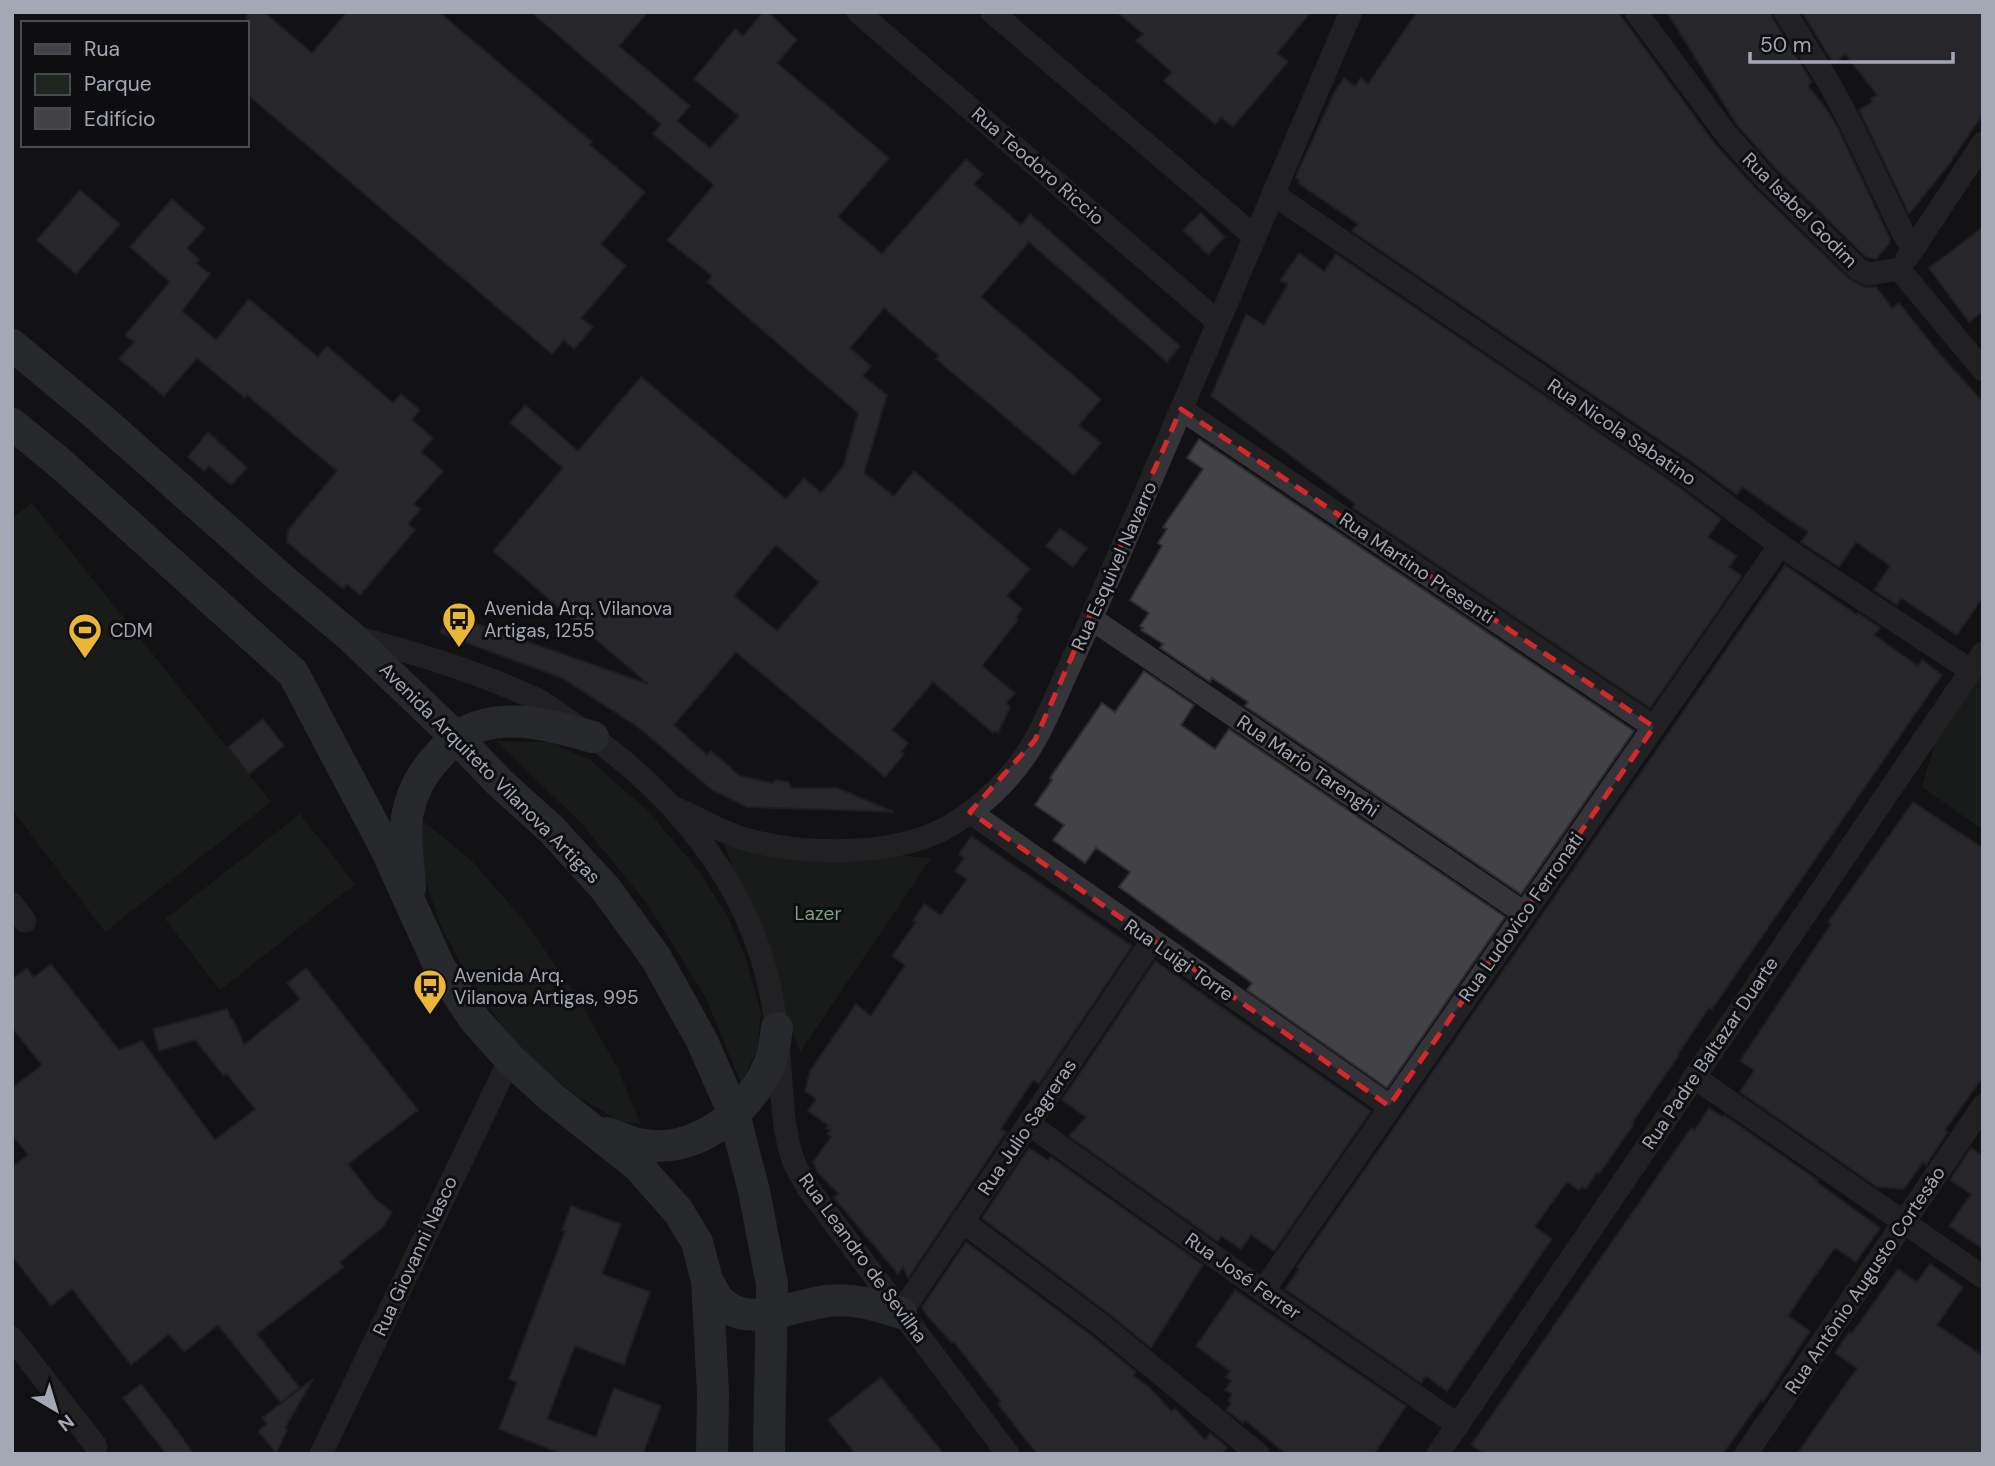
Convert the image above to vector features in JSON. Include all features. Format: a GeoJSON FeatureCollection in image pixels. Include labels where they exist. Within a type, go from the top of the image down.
{"type":"FeatureCollection","features":[{"type":"Feature","properties":{"kind":"main road","name":"Avenida Arquiteto Vilanova Artigas"},"geometry":{"type":"LineString","coordinates":[[12,345],[350,636],[499,782],[551,829],[605,888],[656,958],[702,1041],[734,1114],[754,1191],[772,1284],[769,1454]]}},
{"type":"Feature","properties":{"kind":"main road"},"geometry":{"type":"LineString","coordinates":[[12,424],[60,463],[293,673],[360,797],[440,968],[475,1020],[510,1059],[551,1097],[638,1166],[678,1211],[697,1242],[708,1280],[719,1300],[735,1312],[750,1315],[844,1300],[862,1301],[901,1313]]}},
{"type":"Feature","properties":{"kind":"main road"},"geometry":{"type":"LineString","coordinates":[[411,906],[407,819],[416,785],[456,737],[477,727],[511,721],[542,722],[593,737]]}},
{"type":"Feature","properties":{"kind":"main road"},"geometry":{"type":"LineString","coordinates":[[590,1126],[639,1144],[672,1145],[694,1140],[734,1114],[756,1088],[770,1063],[777,1028]]}},
{"type":"Feature","properties":{"kind":"main road"},"geometry":{"type":"LineString","coordinates":[[708,1280],[713,1381],[712,1454]]}},
{"type":"Feature","properties":{"kind":"street","name":"Rua Teodoro Riccio"},"geometry":{"type":"LineString","coordinates":[[858,12],[1217,321]]}},
{"type":"Feature","properties":{"kind":"street"},"geometry":{"type":"LineString","coordinates":[[992,12],[1255,237]]}},
{"type":"Feature","properties":{"kind":"street","name":"Rua Esquivel Navarro"},"geometry":{"type":"LineString","coordinates":[[672,807],[736,836],[768,845],[859,850],[910,842],[950,826],[986,801],[1016,767],[1035,740],[1092,619],[1351,12]]}},
{"type":"Feature","properties":{"kind":"street","name":"Rua Isabel Godim"},"geometry":{"type":"LineString","coordinates":[[1636,12],[1726,134],[1766,179],[1857,269],[1869,274],[1899,269]]}},
{"type":"Feature","properties":{"kind":"street"},"geometry":{"type":"LineString","coordinates":[[1785,12],[1829,83],[1903,233],[1913,248]]}},
{"type":"Feature","properties":{"kind":"street"},"geometry":{"type":"LineString","coordinates":[[1983,143],[1899,269],[1983,370]]}},
{"type":"Feature","properties":{"kind":"street","name":"Rua Nicola Sabatino"},"geometry":{"type":"LineString","coordinates":[[1273,194],[1687,476],[1780,545],[1977,661]]}},
{"type":"Feature","properties":{"kind":"street","name":"Rua Martino Presenti"},"geometry":{"type":"LineString","coordinates":[[1181,410],[1654,727]]}},
{"type":"Feature","properties":{"kind":"street","name":"Rua Ludovico Ferronati"},"geometry":{"type":"LineString","coordinates":[[1263,1290],[1780,545]]}},
{"type":"Feature","properties":{"kind":"street","name":"Rua Mario Tarenghi"},"geometry":{"type":"LineString","coordinates":[[1092,619],[1524,913]]}},
{"type":"Feature","properties":{"kind":"street","name":"Rua Leandro de Sevilha"},"geometry":{"type":"LineString","coordinates":[[350,636],[420,653],[537,700],[593,737],[636,770],[672,807],[715,863],[742,910],[764,962],[777,1028],[785,1126],[794,1162],[808,1188],[1008,1454]]}},
{"type":"Feature","properties":{"kind":"street","name":"Rua Padre Baltazar Duarte"},"geometry":{"type":"LineString","coordinates":[[1438,1454],[1977,661]]}},
{"type":"Feature","properties":{"kind":"street","name":"Rua Luigi Torre"},"geometry":{"type":"LineString","coordinates":[[970,812],[1389,1106]]}},
{"type":"Feature","properties":{"kind":"street","name":"Rua Julio Sagreras"},"geometry":{"type":"LineString","coordinates":[[901,1313],[1152,941]]}},
{"type":"Feature","properties":{"kind":"street","name":"Rua Giovanni Nasco"},"geometry":{"type":"LineString","coordinates":[[321,1454],[510,1059]]}},
{"type":"Feature","properties":{"kind":"street"},"geometry":{"type":"LineString","coordinates":[[1694,1077],[1983,1277]]}},
{"type":"Feature","properties":{"kind":"street","name":"Rua Antônio Augusto Cortesão"},"geometry":{"type":"LineString","coordinates":[[1746,1454],[1983,1106]]}},
{"type":"Feature","properties":{"kind":"street","name":"Rua José Ferrer"},"geometry":{"type":"LineString","coordinates":[[1029,1124],[1458,1425]]}},
{"type":"Feature","properties":{"kind":"street"},"geometry":{"type":"LineString","coordinates":[[962,1221],[1100,1324],[1258,1454]]}},
{"type":"Feature","properties":{"kind":"street"},"geometry":{"type":"LineString","coordinates":[[12,1338],[96,1446]]}},
{"type":"Feature","properties":{"kind":"highlighted area"},"geometry":{"type":"Polygon","coordinates":[[[1181,409],[1654,727],[1389,1106],[970,812],[1035,740],[1181,409]]]}},
{"type":"Feature","properties":{"kind":"green space","name":"CDM"},"geometry":{"type":"Polygon","coordinates":[[[32,503],[271,802],[105,932],[12,809],[12,518],[32,503]]]}},
{"type":"Feature","properties":{"kind":"green space"},"geometry":{"type":"Polygon","coordinates":[[[1983,642],[1983,830],[1922,787],[1959,663],[1983,642]]]}},
{"type":"Feature","properties":{"kind":"green space"},"geometry":{"type":"Polygon","coordinates":[[[496,741],[549,742],[590,760],[648,811],[698,870],[728,917],[745,956],[761,1012],[757,1050],[741,1084],[706,998],[648,905],[583,825],[496,741]]]}},
{"type":"Feature","properties":{"kind":"green space"},"geometry":{"type":"Polygon","coordinates":[[[300,814],[355,884],[220,990],[165,919],[300,814]]]}},
{"type":"Feature","properties":{"kind":"green space"},"geometry":{"type":"Polygon","coordinates":[[[417,816],[472,861],[527,924],[575,994],[617,1067],[641,1124],[619,1121],[574,1094],[521,1050],[474,988],[442,929],[421,868],[417,816]]]}},
{"type":"Feature","properties":{"kind":"green space","name":"Lazer"},"geometry":{"type":"Polygon","coordinates":[[[723,841],[931,858],[800,1052],[723,841]]]}},
{"type":"Feature","properties":{"kind":"building"},"geometry":{"type":"Polygon","coordinates":[[[247,12],[264,12],[312,53],[347,12],[439,12],[592,142],[589,144],[645,192],[601,244],[626,266],[581,318],[593,327],[574,349],[564,340],[552,354],[248,95],[247,12]]]}},
{"type":"Feature","properties":{"kind":"building"},"geometry":{"type":"Polygon","coordinates":[[[531,12],[648,12],[619,46],[690,106],[677,121],[710,148],[739,116],[694,79],[735,29],[743,36],[763,12],[768,12],[797,40],[777,63],[889,158],[838,217],[882,254],[966,159],[983,174],[974,184],[1021,225],[1030,214],[1180,346],[1167,362],[1029,242],[981,297],[1101,399],[1079,425],[1101,443],[1074,475],[936,359],[939,356],[884,308],[850,348],[871,366],[863,376],[887,395],[864,473],[894,496],[914,471],[1030,569],[1007,596],[1022,609],[1016,618],[1018,620],[982,666],[1015,693],[1006,703],[1010,707],[998,733],[993,733],[933,682],[892,730],[908,743],[901,752],[904,754],[885,777],[736,652],[674,725],[707,755],[711,751],[740,776],[773,783],[775,780],[788,782],[792,788],[837,788],[894,812],[747,807],[712,790],[638,727],[562,678],[440,633],[449,614],[648,684],[493,551],[563,468],[510,423],[525,405],[578,451],[641,377],[786,499],[804,478],[821,493],[843,467],[858,413],[707,282],[712,276],[667,240],[714,185],[653,134],[661,124],[531,12]],[[776,545],[734,596],[777,631],[819,582],[776,545]]]}},
{"type":"Feature","properties":{"kind":"building"},"geometry":{"type":"Polygon","coordinates":[[[1117,12],[1311,12],[1277,53],[1288,62],[1233,127],[1221,117],[1215,124],[1164,81],[1172,72],[1136,41],[1143,34],[1117,12]]]}},
{"type":"Feature","properties":{"kind":"building"},"geometry":{"type":"Polygon","coordinates":[[[1417,12],[1618,12],[1715,144],[1756,189],[1849,279],[1864,287],[1876,287],[1892,308],[1899,303],[1983,402],[1983,597],[1957,635],[1901,598],[1897,605],[1874,590],[1890,566],[1856,542],[1839,567],[1801,542],[1808,532],[1742,487],[1737,495],[1352,231],[1358,224],[1298,183],[1300,180],[1296,178],[1299,169],[1335,91],[1344,78],[1355,86],[1361,78],[1368,84],[1417,12]]]}},
{"type":"Feature","properties":{"kind":"building"},"geometry":{"type":"Polygon","coordinates":[[[1667,12],[1771,12],[1812,82],[1808,86],[1838,128],[1890,239],[1876,259],[1866,257],[1776,169],[1737,125],[1667,12]]]}},
{"type":"Feature","properties":{"kind":"building"},"geometry":{"type":"Polygon","coordinates":[[[1802,12],[1983,12],[1983,114],[1947,167],[1909,214],[1859,110],[1872,102],[1871,98],[1877,95],[1845,54],[1834,64],[1802,12]]]}},
{"type":"Feature","properties":{"kind":"building"},"geometry":{"type":"Polygon","coordinates":[[[80,190],[120,224],[76,274],[37,240],[80,190]]]}},
{"type":"Feature","properties":{"kind":"building"},"geometry":{"type":"Polygon","coordinates":[[[172,199],[205,228],[187,248],[199,260],[196,263],[210,274],[182,311],[216,340],[249,299],[318,357],[327,346],[393,403],[401,394],[420,410],[412,420],[433,438],[421,452],[443,471],[414,504],[421,509],[408,524],[415,530],[360,595],[347,584],[343,589],[287,542],[288,530],[337,471],[247,395],[245,398],[197,358],[164,396],[119,359],[134,342],[125,335],[170,282],[130,247],[172,199]]]}},
{"type":"Feature","properties":{"kind":"building"},"geometry":{"type":"Polygon","coordinates":[[[1201,213],[1225,237],[1208,255],[1183,230],[1201,213]]]}},
{"type":"Feature","properties":{"kind":"building"},"geometry":{"type":"Polygon","coordinates":[[[1983,227],[1983,311],[1969,322],[1929,268],[1983,227]]]}},
{"type":"Feature","properties":{"kind":"building"},"geometry":{"type":"Polygon","coordinates":[[[1299,253],[1324,271],[1336,254],[1679,487],[1721,519],[1708,537],[1737,556],[1729,567],[1742,576],[1650,708],[1353,508],[1355,504],[1211,396],[1246,314],[1264,325],[1288,284],[1280,281],[1299,253]]]}},
{"type":"Feature","properties":{"kind":"building"},"geometry":{"type":"Polygon","coordinates":[[[208,432],[247,468],[231,485],[209,466],[204,471],[188,457],[208,432]]]}},
{"type":"Feature","properties":{"kind":"building"},"geometry":{"type":"Polygon","coordinates":[[[1199,439],[1634,731],[1521,894],[1245,706],[1248,702],[1212,678],[1210,682],[1160,648],[1163,644],[1141,630],[1143,628],[1140,626],[1149,613],[1130,600],[1162,546],[1158,543],[1167,529],[1163,527],[1203,469],[1187,458],[1199,439]]]}},
{"type":"Feature","properties":{"kind":"building"},"geometry":{"type":"Polygon","coordinates":[[[1060,528],[1087,548],[1073,567],[1046,546],[1060,528]]]}},
{"type":"Feature","properties":{"kind":"building"},"geometry":{"type":"Polygon","coordinates":[[[1785,565],[1880,628],[1874,635],[1918,666],[1922,660],[1942,675],[1712,1009],[1709,1008],[1599,1174],[1597,1172],[1586,1189],[1582,1187],[1579,1190],[1567,1182],[1543,1215],[1535,1227],[1552,1239],[1447,1391],[1426,1376],[1421,1383],[1285,1289],[1299,1269],[1297,1267],[1785,565]]]}},
{"type":"Feature","properties":{"kind":"building"},"geometry":{"type":"Polygon","coordinates":[[[1144,671],[1194,705],[1181,725],[1215,749],[1229,729],[1505,917],[1387,1088],[1247,990],[1252,983],[1119,887],[1130,872],[1096,848],[1085,863],[1053,840],[1064,825],[1035,805],[1052,780],[1050,778],[1102,703],[1115,712],[1144,671]]]}},
{"type":"Feature","properties":{"kind":"building"},"geometry":{"type":"Polygon","coordinates":[[[263,719],[284,746],[249,774],[228,747],[263,719]]]}},
{"type":"Feature","properties":{"kind":"building"},"geometry":{"type":"Polygon","coordinates":[[[1913,802],[1983,848],[1983,1077],[1945,1130],[1948,1132],[1926,1165],[1923,1162],[1904,1189],[1877,1187],[1740,1092],[1754,1070],[1740,1061],[1831,924],[1828,922],[1913,802]]]}},
{"type":"Feature","properties":{"kind":"building"},"geometry":{"type":"Polygon","coordinates":[[[971,836],[1132,946],[1039,1084],[1033,1080],[1001,1129],[1006,1132],[908,1278],[903,1267],[898,1274],[834,1198],[838,1193],[818,1173],[813,1162],[831,1137],[827,1134],[830,1130],[826,1128],[828,1125],[808,1111],[816,1099],[805,1091],[810,1071],[856,1004],[871,1016],[905,965],[892,956],[916,922],[913,921],[924,904],[941,915],[967,879],[955,871],[964,858],[959,854],[971,836]]]}},
{"type":"Feature","properties":{"kind":"building"},"geometry":{"type":"Polygon","coordinates":[[[1155,961],[1371,1111],[1274,1251],[1251,1235],[1241,1249],[1221,1236],[1218,1242],[1069,1136],[1086,1117],[1062,1100],[1155,961]]]}},
{"type":"Feature","properties":{"kind":"building"},"geometry":{"type":"Polygon","coordinates":[[[51,964],[119,1050],[142,1041],[215,1140],[255,1109],[195,1040],[159,1051],[153,1029],[227,1009],[244,1045],[300,999],[287,983],[306,968],[418,1110],[348,1164],[376,1200],[392,1212],[384,1226],[340,1262],[344,1267],[257,1334],[299,1387],[281,1403],[218,1325],[184,1352],[169,1334],[131,1365],[72,1289],[51,1306],[12,1256],[12,1167],[28,1155],[12,1135],[12,1088],[42,1065],[12,1028],[12,979],[27,968],[34,977],[51,964]]]}},
{"type":"Feature","properties":{"kind":"building"},"geometry":{"type":"Polygon","coordinates":[[[1709,1108],[1723,1117],[1724,1115],[1819,1181],[1814,1180],[1880,1228],[1856,1262],[1835,1248],[1810,1283],[1788,1316],[1810,1331],[1763,1402],[1761,1400],[1723,1454],[1485,1454],[1471,1445],[1691,1128],[1695,1130],[1709,1108]]]}},
{"type":"Feature","properties":{"kind":"building"},"geometry":{"type":"Polygon","coordinates":[[[1029,1148],[1048,1160],[1051,1157],[1203,1265],[1151,1348],[982,1218],[1029,1148]]]}},
{"type":"Feature","properties":{"kind":"building"},"geometry":{"type":"Polygon","coordinates":[[[1971,1148],[1983,1156],[1983,1249],[1949,1226],[1971,1194],[1950,1180],[1971,1148]]]}},
{"type":"Feature","properties":{"kind":"building"},"geometry":{"type":"Polygon","coordinates":[[[571,1206],[621,1224],[602,1274],[650,1292],[624,1365],[575,1346],[547,1419],[596,1437],[614,1388],[661,1406],[643,1454],[562,1454],[499,1429],[517,1382],[509,1379],[565,1231],[562,1230],[571,1206]]]}},
{"type":"Feature","properties":{"kind":"building"},"geometry":{"type":"Polygon","coordinates":[[[966,1242],[1136,1372],[1133,1376],[1147,1385],[1171,1411],[1175,1408],[1205,1440],[1210,1433],[1227,1447],[1222,1454],[1037,1454],[998,1404],[1001,1402],[954,1342],[952,1343],[927,1316],[922,1307],[966,1242]]]}},
{"type":"Feature","properties":{"kind":"building"},"geometry":{"type":"Polygon","coordinates":[[[1930,1264],[1963,1287],[1937,1325],[1983,1356],[1983,1454],[1797,1454],[1857,1368],[1835,1353],[1849,1332],[1852,1333],[1898,1269],[1917,1282],[1930,1264]]]}},
{"type":"Feature","properties":{"kind":"building"},"geometry":{"type":"Polygon","coordinates":[[[1235,1290],[1406,1406],[1374,1454],[1286,1454],[1245,1420],[1243,1423],[1226,1410],[1231,1403],[1228,1400],[1232,1394],[1225,1390],[1231,1381],[1226,1377],[1230,1371],[1196,1346],[1235,1290]]]}},
{"type":"Feature","properties":{"kind":"building"},"geometry":{"type":"Polygon","coordinates":[[[881,1377],[944,1454],[856,1454],[828,1420],[881,1377]]]}},
{"type":"Feature","properties":{"kind":"building"},"geometry":{"type":"Polygon","coordinates":[[[313,1379],[285,1428],[287,1430],[276,1453],[258,1431],[267,1424],[262,1418],[313,1379]]]}},
{"type":"Feature","properties":{"kind":"building"},"geometry":{"type":"Polygon","coordinates":[[[141,1384],[194,1454],[166,1454],[123,1398],[141,1384]]]}},
{"type":"Feature","properties":{"kind":"place","name":"Avenida Arq. Vilanova Artigas, 1255"},"geometry":{"type":"Point","coordinates":[459,649]}},
{"type":"Feature","properties":{"kind":"place","name":"CDM"},"geometry":{"type":"Point","coordinates":[85,660]}},
{"type":"Feature","properties":{"kind":"place","name":"Avenida Arq. Vilanova Artigas, 995"},"geometry":{"type":"Point","coordinates":[430,1016]}}]}
